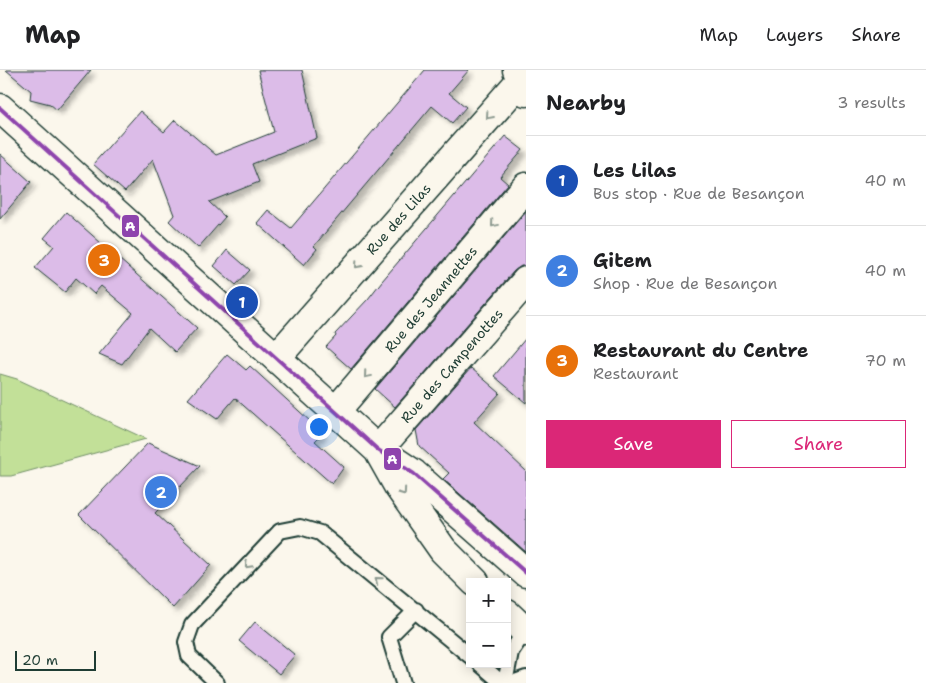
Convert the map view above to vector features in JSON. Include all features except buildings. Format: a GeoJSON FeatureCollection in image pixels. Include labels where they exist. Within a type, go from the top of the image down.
{"type":"FeatureCollection","features":[{"type":"Feature","properties":{"kind":"street","name":"Rue des Lilas"},"geometry":{"type":"LineString","coordinates":[[277,357],[521,81]]}},
{"type":"Feature","properties":{"kind":"street"},"geometry":{"type":"LineString","coordinates":[[0,108],[277,357],[335,412],[378,450],[414,474],[526,573]]}},
{"type":"Feature","properties":{"kind":"street","name":"Rue des Jeannettes"},"geometry":{"type":"LineString","coordinates":[[335,412],[526,187]]}},
{"type":"Feature","properties":{"kind":"street","name":"Rue des Campenottes"},"geometry":{"type":"LineString","coordinates":[[378,450],[526,281]]}},
{"type":"Feature","properties":{"kind":"street"},"geometry":{"type":"LineString","coordinates":[[378,450],[398,486],[443,550],[471,578]]}},
{"type":"Feature","properties":{"kind":"lane"},"geometry":{"type":"LineString","coordinates":[[217,683],[189,656],[186,642],[192,625],[280,531],[300,527],[320,533],[466,653]]}},
{"type":"Feature","properties":{"kind":"lane"},"geometry":{"type":"LineString","coordinates":[[403,683],[389,637],[416,610]]}},
{"type":"Feature","properties":{"kind":"lane"},"geometry":{"type":"LineString","coordinates":[[485,668],[504,683],[519,626]]}},
{"type":"Feature","properties":{"kind":"lane"},"geometry":{"type":"LineString","coordinates":[[512,683],[526,678]]}},
{"type":"Feature","properties":{"kind":"green space"},"geometry":{"type":"Polygon","coordinates":[[[0,374],[17,379],[146,439],[11,476],[0,476],[0,374]]]}},
{"type":"Feature","properties":{"kind":"transit line","name":"A"},"geometry":{"type":"LineString","coordinates":[[0,108],[378,450],[414,474],[526,573]]}},
{"type":"Feature","properties":{"kind":"place","name":"Restaurant du Centre"},"geometry":{"type":"Point","coordinates":[104,260]}},
{"type":"Feature","properties":{"kind":"place","name":"Les Lilas"},"geometry":{"type":"Point","coordinates":[242,302]}},
{"type":"Feature","properties":{"kind":"place","name":"Gitem"},"geometry":{"type":"Point","coordinates":[161,492]}}]}
